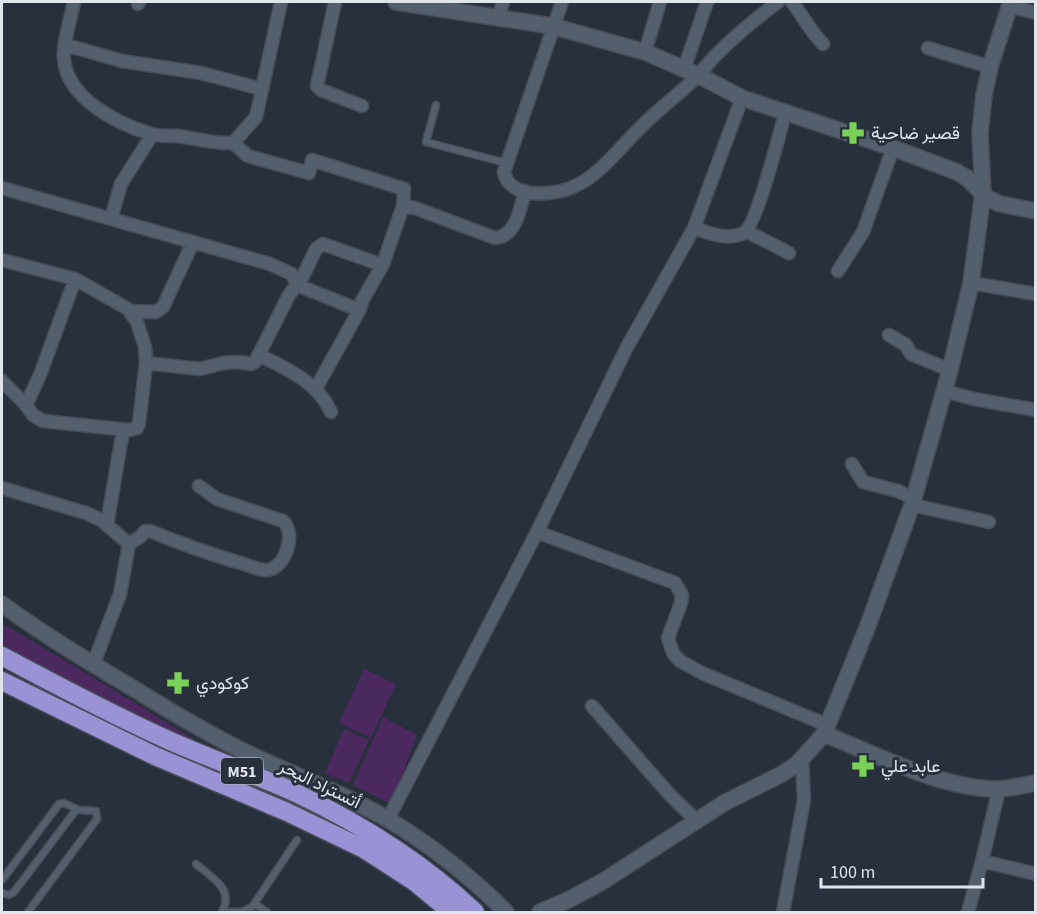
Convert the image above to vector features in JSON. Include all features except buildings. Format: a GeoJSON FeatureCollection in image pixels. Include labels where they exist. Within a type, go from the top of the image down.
{"type":"FeatureCollection","features":[{"type":"Feature","properties":{"kind":"highway","name":"أتستراد البحر"},"geometry":{"type":"LineString","coordinates":[[2,656],[168,740],[298,795],[347,819],[412,859],[475,912]]}},
{"type":"Feature","properties":{"kind":"highway","name":"M51"},"geometry":{"type":"LineString","coordinates":[[2,682],[155,756],[287,812],[364,849],[415,882],[451,912]]}},
{"type":"Feature","properties":{"kind":"street"},"geometry":{"type":"LineString","coordinates":[[74,2],[64,60],[68,74],[79,92],[92,106],[152,135],[179,136],[217,144],[233,143],[248,156],[261,160],[309,172],[312,160],[404,189],[403,206],[382,265],[315,390]]}},
{"type":"Feature","properties":{"kind":"street"},"geometry":{"type":"LineString","coordinates":[[233,143],[256,117],[281,2]]}},
{"type":"Feature","properties":{"kind":"street"},"geometry":{"type":"LineString","coordinates":[[335,2],[317,86],[321,90],[362,106]]}},
{"type":"Feature","properties":{"kind":"street"},"geometry":{"type":"LineString","coordinates":[[396,2],[552,26],[645,52],[742,98],[893,148],[957,172],[1000,204],[1035,211]]}},
{"type":"Feature","properties":{"kind":"street"},"geometry":{"type":"LineString","coordinates":[[498,18],[503,2]]}},
{"type":"Feature","properties":{"kind":"street"},"geometry":{"type":"LineString","coordinates":[[562,2],[506,163],[506,179],[510,185],[536,193],[558,192],[576,186],[593,175],[651,117],[691,72],[778,2]]}},
{"type":"Feature","properties":{"kind":"street"},"geometry":{"type":"LineString","coordinates":[[645,52],[660,2]]}},
{"type":"Feature","properties":{"kind":"street"},"geometry":{"type":"LineString","coordinates":[[691,72],[707,2]]}},
{"type":"Feature","properties":{"kind":"street"},"geometry":{"type":"LineString","coordinates":[[792,2],[810,31],[823,44]]}},
{"type":"Feature","properties":{"kind":"street"},"geometry":{"type":"LineString","coordinates":[[540,912],[602,882],[724,803],[782,774],[802,759],[826,729],[867,628],[912,501],[950,370],[971,283],[983,193],[980,133],[990,67],[1010,4],[1035,13]]}},
{"type":"Feature","properties":{"kind":"street"},"geometry":{"type":"LineString","coordinates":[[66,45],[122,61],[201,73],[261,89]]}},
{"type":"Feature","properties":{"kind":"street"},"geometry":{"type":"LineString","coordinates":[[928,48],[990,67]]}},
{"type":"Feature","properties":{"kind":"street"},"geometry":{"type":"LineString","coordinates":[[388,819],[537,532],[627,347],[694,228],[742,98]]}},
{"type":"Feature","properties":{"kind":"street"},"geometry":{"type":"LineString","coordinates":[[694,228],[716,236],[733,235],[746,231],[751,224],[760,198],[785,114]]}},
{"type":"Feature","properties":{"kind":"street"},"geometry":{"type":"LineString","coordinates":[[111,219],[121,184],[152,135]]}},
{"type":"Feature","properties":{"kind":"street"},"geometry":{"type":"LineString","coordinates":[[838,271],[863,232],[893,148]]}},
{"type":"Feature","properties":{"kind":"street"},"geometry":{"type":"LineString","coordinates":[[2,189],[283,269],[292,274],[297,285],[360,309]]}},
{"type":"Feature","properties":{"kind":"street"},"geometry":{"type":"LineString","coordinates":[[403,206],[415,208],[495,238],[503,237],[511,230],[525,191]]}},
{"type":"Feature","properties":{"kind":"street"},"geometry":{"type":"LineString","coordinates":[[746,231],[789,253]]}},
{"type":"Feature","properties":{"kind":"street"},"geometry":{"type":"LineString","coordinates":[[2,260],[75,279],[130,311],[156,312],[163,308],[193,242]]}},
{"type":"Feature","properties":{"kind":"street"},"geometry":{"type":"LineString","coordinates":[[146,363],[200,369],[231,362],[251,364],[259,355],[289,295],[297,285],[316,249],[323,244],[382,265]]}},
{"type":"Feature","properties":{"kind":"street"},"geometry":{"type":"LineString","coordinates":[[26,405],[40,375],[75,279]]}},
{"type":"Feature","properties":{"kind":"street"},"geometry":{"type":"LineString","coordinates":[[971,283],[1035,294]]}},
{"type":"Feature","properties":{"kind":"street"},"geometry":{"type":"LineString","coordinates":[[2,381],[33,415],[43,421],[133,430],[139,423],[146,363],[141,331],[130,311]]}},
{"type":"Feature","properties":{"kind":"street"},"geometry":{"type":"LineString","coordinates":[[889,335],[906,345],[910,354],[950,370]]}},
{"type":"Feature","properties":{"kind":"street"},"geometry":{"type":"LineString","coordinates":[[259,355],[297,374],[327,402],[331,412]]}},
{"type":"Feature","properties":{"kind":"street"},"geometry":{"type":"LineString","coordinates":[[944,391],[1035,410]]}},
{"type":"Feature","properties":{"kind":"street"},"geometry":{"type":"LineString","coordinates":[[107,525],[123,430]]}},
{"type":"Feature","properties":{"kind":"street"},"geometry":{"type":"LineString","coordinates":[[852,464],[863,482],[898,491],[912,501],[989,522]]}},
{"type":"Feature","properties":{"kind":"street"},"geometry":{"type":"LineString","coordinates":[[93,665],[120,594],[129,544],[145,531],[207,554],[264,570],[277,567],[283,559],[290,531],[288,525],[283,521],[217,500],[199,486]]}},
{"type":"Feature","properties":{"kind":"street"},"geometry":{"type":"LineString","coordinates":[[2,488],[86,513],[107,525],[129,544]]}},
{"type":"Feature","properties":{"kind":"street"},"geometry":{"type":"LineString","coordinates":[[537,532],[675,583],[682,595],[681,603],[668,638],[673,653],[702,674],[933,777],[971,786],[999,789],[1035,783]]}},
{"type":"Feature","properties":{"kind":"street"},"geometry":{"type":"LineString","coordinates":[[2,603],[93,665],[179,717],[245,752],[388,819],[468,876],[506,912]]}},
{"type":"Feature","properties":{"kind":"street"},"geometry":{"type":"LineString","coordinates":[[592,706],[670,795],[698,821]]}},
{"type":"Feature","properties":{"kind":"street"},"geometry":{"type":"LineString","coordinates":[[783,912],[804,800],[802,759]]}},
{"type":"Feature","properties":{"kind":"street"},"geometry":{"type":"LineString","coordinates":[[968,912],[999,789]]}},
{"type":"Feature","properties":{"kind":"street"},"geometry":{"type":"LineString","coordinates":[[982,861],[1035,874]]}},
{"type":"Feature","properties":{"kind":"lane"},"geometry":{"type":"LineString","coordinates":[[436,105],[426,142],[506,163]]}},
{"type":"Feature","properties":{"kind":"lane"},"geometry":{"type":"LineString","coordinates":[[2,880],[59,804],[67,803],[76,810],[93,810],[98,814],[97,819],[28,912]]}},
{"type":"Feature","properties":{"kind":"lane"},"geometry":{"type":"LineString","coordinates":[[2,893],[9,895],[15,892],[76,810]]}},
{"type":"Feature","properties":{"kind":"lane"},"geometry":{"type":"LineString","coordinates":[[196,864],[225,891],[226,901],[222,912],[245,911],[255,904],[297,840]]}},
{"type":"Feature","properties":{"kind":"lane"},"geometry":{"type":"LineString","coordinates":[[255,904],[267,912]]}},
{"type":"Feature","properties":{"kind":"shaded area"},"geometry":{"type":"Polygon","coordinates":[[[2,623],[209,749],[93,696],[2,644],[2,623]]]}},
{"type":"Feature","properties":{"kind":"shaded area"},"geometry":{"type":"Polygon","coordinates":[[[364,669],[396,684],[371,738],[339,723],[364,669]]]}},
{"type":"Feature","properties":{"kind":"shaded area"},"geometry":{"type":"Polygon","coordinates":[[[383,717],[417,735],[391,804],[353,785],[383,717]]]}},
{"type":"Feature","properties":{"kind":"shaded area"},"geometry":{"type":"Polygon","coordinates":[[[344,729],[369,740],[349,783],[325,773],[344,729]]]}},
{"type":"Feature","properties":{"kind":"place","name":"قصير ضاحية"},"geometry":{"type":"Point","coordinates":[853,133]}},
{"type":"Feature","properties":{"kind":"place","name":"كوكودي"},"geometry":{"type":"Point","coordinates":[178,683]}},
{"type":"Feature","properties":{"kind":"place","name":"عابد علي"},"geometry":{"type":"Point","coordinates":[863,766]}}]}
